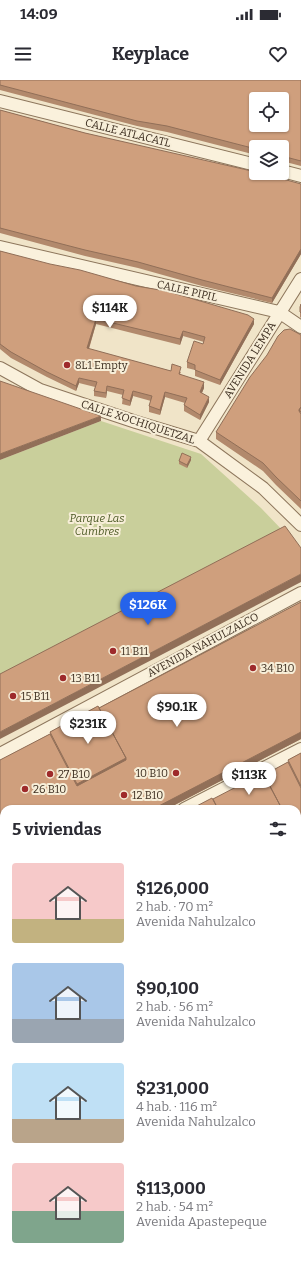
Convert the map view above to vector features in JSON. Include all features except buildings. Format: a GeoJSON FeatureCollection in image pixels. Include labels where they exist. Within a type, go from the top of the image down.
{"type":"FeatureCollection","features":[{"type":"Feature","properties":{"kind":"street","name":"CALLE ATLACATL"},"geometry":{"type":"LineString","coordinates":[[0,101],[249,163]]}},
{"type":"Feature","properties":{"kind":"street"},"geometry":{"type":"LineString","coordinates":[[289,173],[301,176]]}},
{"type":"Feature","properties":{"kind":"street","name":"CALLE PIPIL"},"geometry":{"type":"LineString","coordinates":[[0,247],[279,312],[301,327]]}},
{"type":"Feature","properties":{"kind":"street","name":"AVENIDA LEMPA"},"geometry":{"type":"LineString","coordinates":[[199,441],[301,279]]}},
{"type":"Feature","properties":{"kind":"street","name":"CALLE XOCHIQUETZAL"},"geometry":{"type":"LineString","coordinates":[[0,368],[40,390],[199,441],[263,488],[301,525]]}},
{"type":"Feature","properties":{"kind":"street","name":"AVENIDA NAHULZALCO"},"geometry":{"type":"LineString","coordinates":[[0,754],[301,592]]}},
{"type":"Feature","properties":{"kind":"street"},"geometry":{"type":"LineString","coordinates":[[192,805],[301,749]]}},
{"type":"Feature","properties":{"kind":"green space","name":"Parque Las Cumbres"},"geometry":{"type":"Polygon","coordinates":[[[101,421],[201,454],[261,508],[285,533],[0,682],[0,460],[101,421]]]}},
{"type":"Feature","properties":{"kind":"place","name":"8L1 Empty"},"geometry":{"type":"Point","coordinates":[67,365]}},
{"type":"Feature","properties":{"kind":"place","name":"11 B11"},"geometry":{"type":"Point","coordinates":[113,651]}},
{"type":"Feature","properties":{"kind":"place","name":"34 B10"},"geometry":{"type":"Point","coordinates":[253,668]}},
{"type":"Feature","properties":{"kind":"place","name":"13 B11"},"geometry":{"type":"Point","coordinates":[63,678]}},
{"type":"Feature","properties":{"kind":"place","name":"15 B11"},"geometry":{"type":"Point","coordinates":[13,696]}},
{"type":"Feature","properties":{"kind":"place","name":"10 B10"},"geometry":{"type":"Point","coordinates":[176,773]}},
{"type":"Feature","properties":{"kind":"place","name":"27 B10"},"geometry":{"type":"Point","coordinates":[50,774]}},
{"type":"Feature","properties":{"kind":"place","name":"26 B10"},"geometry":{"type":"Point","coordinates":[25,789]}},
{"type":"Feature","properties":{"kind":"place","name":"12 B10"},"geometry":{"type":"Point","coordinates":[124,795]}}]}
